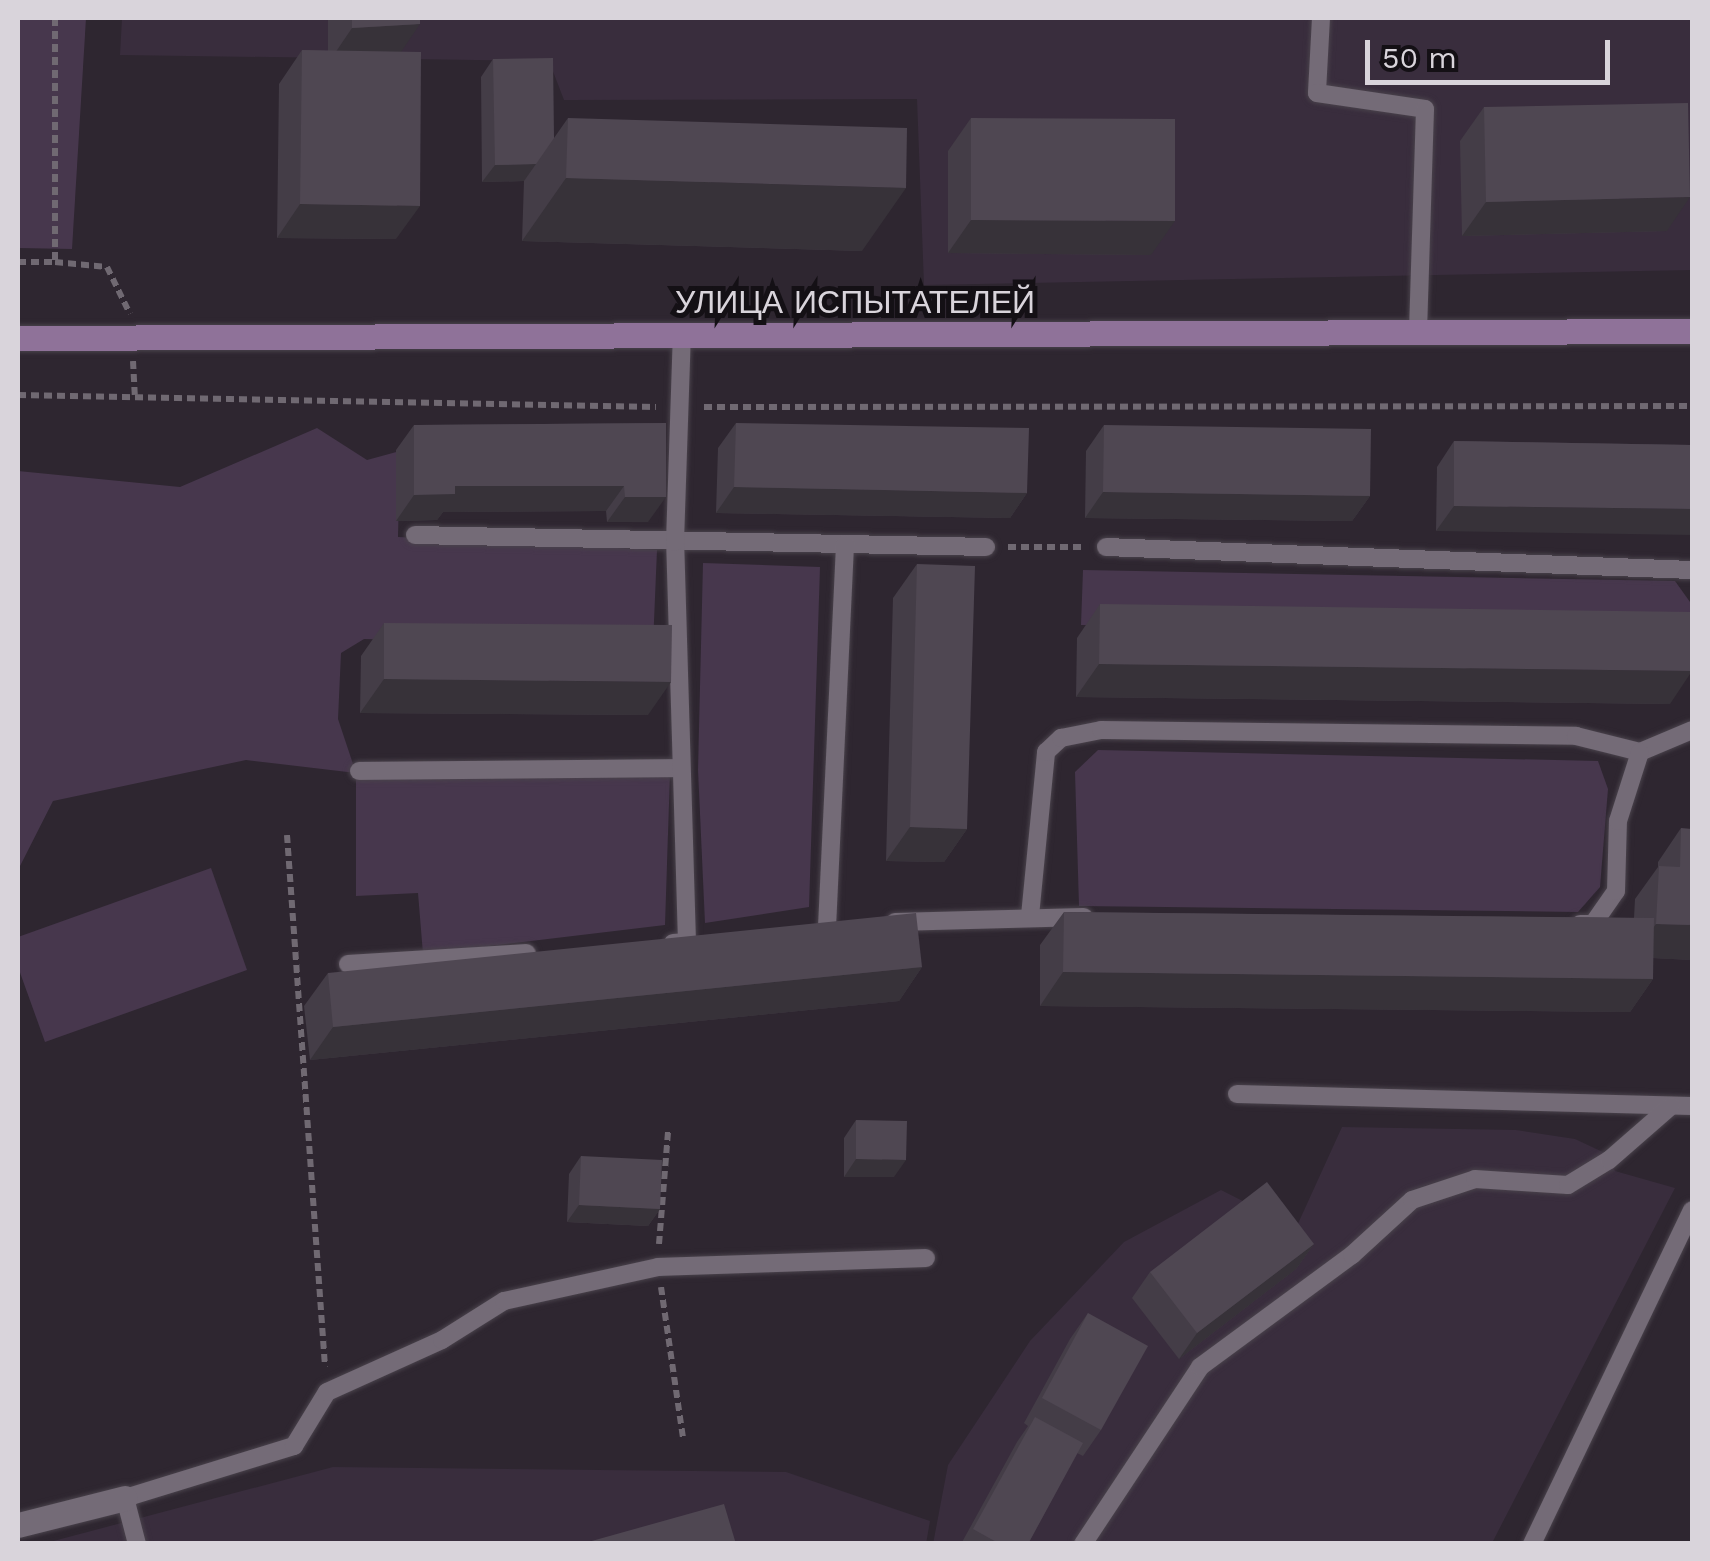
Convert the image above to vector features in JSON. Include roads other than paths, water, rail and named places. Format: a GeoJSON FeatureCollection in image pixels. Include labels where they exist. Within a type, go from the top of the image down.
{"type":"FeatureCollection","features":[{"type":"Feature","properties":{"kind":"main road","name":"УЛИЦА ИСПЫТАТЕЛЕЙ"},"geometry":{"type":"LineString","coordinates":[[18,338],[1692,330]]}},
{"type":"Feature","properties":{"kind":"street"},"geometry":{"type":"LineString","coordinates":[[18,1525],[125,1498]]}},
{"type":"Feature","properties":{"kind":"lane"},"geometry":{"type":"LineString","coordinates":[[1322,18],[1317,92],[1425,109],[1418,333]]}},
{"type":"Feature","properties":{"kind":"lane"},"geometry":{"type":"LineString","coordinates":[[650,944],[697,940],[681,768],[675,542],[676,407],[682,334]]}},
{"type":"Feature","properties":{"kind":"lane"},"geometry":{"type":"LineString","coordinates":[[415,535],[986,547]]}},
{"type":"Feature","properties":{"kind":"lane"},"geometry":{"type":"LineString","coordinates":[[845,544],[837,926],[1030,916],[1107,917]]}},
{"type":"Feature","properties":{"kind":"lane"},"geometry":{"type":"LineString","coordinates":[[1106,547],[1692,570]]}},
{"type":"Feature","properties":{"kind":"lane"},"geometry":{"type":"LineString","coordinates":[[1030,916],[1046,752],[1061,738],[1102,730],[1576,736],[1640,752],[1692,730]]}},
{"type":"Feature","properties":{"kind":"lane"},"geometry":{"type":"LineString","coordinates":[[1554,923],[1593,924],[1616,890],[1618,821],[1640,752]]}},
{"type":"Feature","properties":{"kind":"lane"},"geometry":{"type":"LineString","coordinates":[[359,771],[681,768]]}},
{"type":"Feature","properties":{"kind":"lane"},"geometry":{"type":"LineString","coordinates":[[348,964],[556,951]]}},
{"type":"Feature","properties":{"kind":"lane"},"geometry":{"type":"LineString","coordinates":[[1236,1094],[1692,1106]]}},
{"type":"Feature","properties":{"kind":"lane"},"geometry":{"type":"LineString","coordinates":[[1083,1544],[1200,1367],[1352,1255],[1412,1200],[1476,1179],[1568,1185],[1609,1160],[1671,1106]]}},
{"type":"Feature","properties":{"kind":"lane"},"geometry":{"type":"LineString","coordinates":[[1532,1544],[1692,1210]]}},
{"type":"Feature","properties":{"kind":"lane"},"geometry":{"type":"LineString","coordinates":[[137,1544],[125,1498],[294,1446],[328,1392],[442,1340],[504,1301],[571,1282],[658,1267],[926,1258]]}}]}
